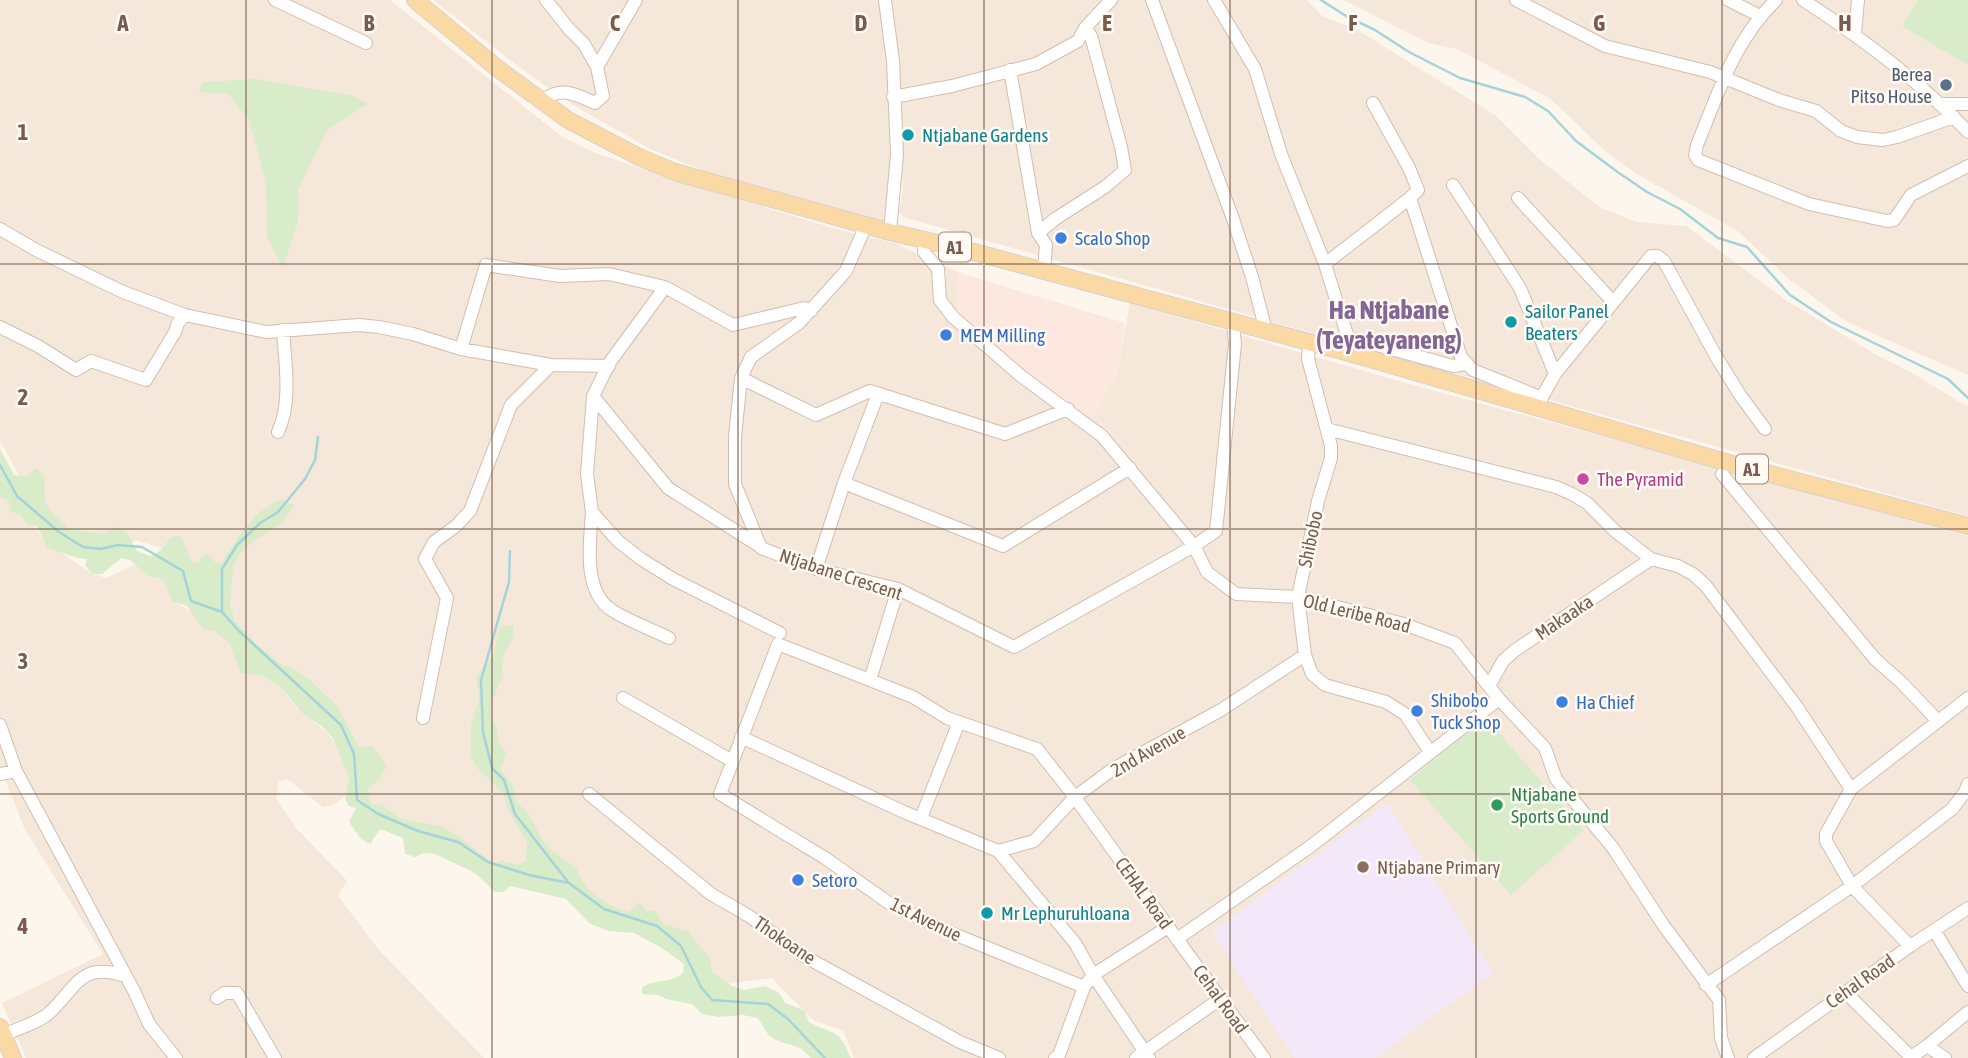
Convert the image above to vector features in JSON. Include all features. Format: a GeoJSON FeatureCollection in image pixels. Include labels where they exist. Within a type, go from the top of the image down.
{"type":"FeatureCollection","features":[{"type":"Feature","properties":{"kind":"main road","name":"A1"},"geometry":{"type":"LineString","coordinates":[[415,0],[540,102],[609,142],[675,172],[890,232],[1540,402],[1732,464],[1968,526]]}},
{"type":"Feature","properties":{"kind":"main road"},"geometry":{"type":"LineString","coordinates":[[2,1031],[13,1058]]}},
{"type":"Feature","properties":{"kind":"street"},"geometry":{"type":"LineString","coordinates":[[275,0],[366,44]]}},
{"type":"Feature","properties":{"kind":"street"},"geometry":{"type":"LineString","coordinates":[[540,102],[549,94],[563,92],[595,103],[603,96],[597,67],[584,44],[546,0]]}},
{"type":"Feature","properties":{"kind":"street"},"geometry":{"type":"LineString","coordinates":[[597,67],[636,0]]}},
{"type":"Feature","properties":{"kind":"street"},"geometry":{"type":"LineString","coordinates":[[885,0],[893,61],[897,154],[890,232]]}},
{"type":"Feature","properties":{"kind":"street"},"geometry":{"type":"LineString","coordinates":[[893,97],[951,86],[1036,64],[1078,41],[1085,28],[1111,0]]}},
{"type":"Feature","properties":{"kind":"street"},"geometry":{"type":"LineString","coordinates":[[1152,0],[1233,219],[1266,331]]}},
{"type":"Feature","properties":{"kind":"street"},"geometry":{"type":"LineString","coordinates":[[1214,0],[1255,69],[1281,154],[1325,264],[1353,354]]}},
{"type":"Feature","properties":{"kind":"street"},"geometry":{"type":"LineString","coordinates":[[1516,0],[1605,46],[1724,77],[1779,100],[1816,111],[1841,131],[1857,136],[1883,140],[1954,117]]}},
{"type":"Feature","properties":{"kind":"street"},"geometry":{"type":"LineString","coordinates":[[1728,0],[1760,16]]}},
{"type":"Feature","properties":{"kind":"street"},"geometry":{"type":"LineString","coordinates":[[1776,0],[1760,16],[1739,45],[1697,145],[1695,155],[1698,160],[1809,204],[1894,220],[1911,195],[1968,166]]}},
{"type":"Feature","properties":{"kind":"street"},"geometry":{"type":"LineString","coordinates":[[1803,0],[1854,34],[1939,104],[1968,132]]}},
{"type":"Feature","properties":{"kind":"street"},"geometry":{"type":"LineString","coordinates":[[1854,34],[1858,0]]}},
{"type":"Feature","properties":{"kind":"street"},"geometry":{"type":"LineString","coordinates":[[1038,233],[1125,170],[1091,36],[1085,28]]}},
{"type":"Feature","properties":{"kind":"street"},"geometry":{"type":"LineString","coordinates":[[1010,70],[1038,233],[1046,245],[1044,272]]}},
{"type":"Feature","properties":{"kind":"street"},"geometry":{"type":"LineString","coordinates":[[1325,264],[1418,190],[1373,103]]}},
{"type":"Feature","properties":{"kind":"street"},"geometry":{"type":"LineString","coordinates":[[1939,104],[1968,104]]}},
{"type":"Feature","properties":{"kind":"street"},"geometry":{"type":"LineString","coordinates":[[1453,185],[1520,288],[1555,374]]}},
{"type":"Feature","properties":{"kind":"street"},"geometry":{"type":"LineString","coordinates":[[1410,198],[1457,348],[1466,364],[1473,370],[1540,402],[1555,374],[1588,337],[1651,256],[1662,259],[1728,377],[1766,429]]}},
{"type":"Feature","properties":{"kind":"street"},"geometry":{"type":"LineString","coordinates":[[1518,198],[1613,302]]}},
{"type":"Feature","properties":{"kind":"street"},"geometry":{"type":"LineString","coordinates":[[866,225],[846,271],[799,323],[751,357],[741,377],[816,415],[870,391],[1005,434],[1068,409]]}},
{"type":"Feature","properties":{"kind":"street"},"geometry":{"type":"LineString","coordinates":[[0,229],[123,292],[185,315],[266,332],[359,325],[379,327],[461,349],[551,365],[609,366]]}},
{"type":"Feature","properties":{"kind":"street","name":"Old Leribe Road"},"geometry":{"type":"LineString","coordinates":[[925,240],[923,252],[938,269],[940,300],[953,317],[1021,376],[1102,436],[1194,546],[1207,572],[1236,594],[1298,597],[1404,624],[1455,643],[1499,699],[1545,748],[1556,779],[1613,848],[1719,1000],[1721,1038],[1728,1058]]}},
{"type":"Feature","properties":{"kind":"street"},"geometry":{"type":"LineString","coordinates":[[461,349],[486,265],[560,276],[609,274],[665,286],[733,325],[804,308],[811,311]]}},
{"type":"Feature","properties":{"kind":"street"},"geometry":{"type":"LineString","coordinates":[[665,286],[610,362],[593,397],[587,474],[592,512],[589,564],[597,592],[611,610],[669,638]]}},
{"type":"Feature","properties":{"kind":"street"},"geometry":{"type":"LineString","coordinates":[[0,327],[38,346],[76,370],[91,361],[146,380],[185,315]]}},
{"type":"Feature","properties":{"kind":"street","name":"Ntjabane Crescent"},"geometry":{"type":"LineString","coordinates":[[741,377],[735,436],[735,484],[761,548],[816,569],[898,589],[1014,647],[1216,531],[1234,344],[1233,323]]}},
{"type":"Feature","properties":{"kind":"street"},"geometry":{"type":"LineString","coordinates":[[278,432],[282,423],[286,387],[284,330]]}},
{"type":"Feature","properties":{"kind":"street"},"geometry":{"type":"LineString","coordinates":[[1348,337],[1453,366],[1466,364]]}},
{"type":"Feature","properties":{"kind":"street","name":"Shibobo"},"geometry":{"type":"LineString","coordinates":[[1309,343],[1308,359],[1331,446],[1331,458],[1318,501],[1298,597],[1305,655],[1312,674],[1325,685],[1386,702],[1405,714],[1430,752]]}},
{"type":"Feature","properties":{"kind":"street"},"geometry":{"type":"LineString","coordinates":[[423,718],[447,598],[425,559],[434,542],[456,526],[470,511],[512,404],[551,365]]}},
{"type":"Feature","properties":{"kind":"street"},"geometry":{"type":"LineString","coordinates":[[816,569],[844,483],[878,394]]}},
{"type":"Feature","properties":{"kind":"street"},"geometry":{"type":"LineString","coordinates":[[593,397],[668,488],[761,548]]}},
{"type":"Feature","properties":{"kind":"street"},"geometry":{"type":"LineString","coordinates":[[1327,429],[1556,487],[1587,503],[1615,531],[1651,559],[1664,560],[1693,574],[1706,586],[1797,707],[1851,789]]}},
{"type":"Feature","properties":{"kind":"street"},"geometry":{"type":"LineString","coordinates":[[844,483],[1003,546],[1130,468]]}},
{"type":"Feature","properties":{"kind":"street"},"geometry":{"type":"LineString","coordinates":[[1721,474],[1875,659],[1938,721]]}},
{"type":"Feature","properties":{"kind":"street","name":"CEHAL Road"},"geometry":{"type":"LineString","coordinates":[[592,512],[618,541],[642,559],[779,638],[913,697],[947,718],[1037,749],[1075,797],[1177,939],[1311,846],[1499,699]]}},
{"type":"Feature","properties":{"kind":"street","name":"Makaaka"},"geometry":{"type":"LineString","coordinates":[[1489,686],[1503,661],[1514,651],[1651,559]]}},
{"type":"Feature","properties":{"kind":"street"},"geometry":{"type":"LineString","coordinates":[[870,680],[898,589]]}},
{"type":"Feature","properties":{"kind":"street","name":"1st Avenue"},"geometry":{"type":"LineString","coordinates":[[779,638],[720,794],[889,902],[944,930],[1084,987]]}},
{"type":"Feature","properties":{"kind":"street","name":"2nd Avenue"},"geometry":{"type":"LineString","coordinates":[[998,850],[1034,841],[1075,797],[1113,769],[1222,710],[1305,655]]}},
{"type":"Feature","properties":{"kind":"street"},"geometry":{"type":"LineString","coordinates":[[623,698],[732,761]]}},
{"type":"Feature","properties":{"kind":"street"},"geometry":{"type":"LineString","coordinates":[[1910,946],[1852,887],[1826,841],[1826,834],[1851,789],[1968,698]]}},
{"type":"Feature","properties":{"kind":"street"},"geometry":{"type":"LineString","coordinates":[[921,818],[959,722]]}},
{"type":"Feature","properties":{"kind":"street"},"geometry":{"type":"LineString","coordinates":[[0,725],[16,771],[149,1024],[176,1058]]}},
{"type":"Feature","properties":{"kind":"street"},"geometry":{"type":"LineString","coordinates":[[741,737],[998,850],[1075,943],[1144,1056],[1220,999]]}},
{"type":"Feature","properties":{"kind":"street"},"geometry":{"type":"LineString","coordinates":[[0,774],[16,771]]}},
{"type":"Feature","properties":{"kind":"street"},"geometry":{"type":"LineString","coordinates":[[1706,985],[1852,887],[1952,809],[1968,784]]}},
{"type":"Feature","properties":{"kind":"street","name":"Thokoane"},"geometry":{"type":"LineString","coordinates":[[589,793],[711,894],[748,916],[804,956],[960,1042],[999,1058]]}},
{"type":"Feature","properties":{"kind":"street","name":"Cehal Road"},"geometry":{"type":"LineString","coordinates":[[1754,1058],[1910,946],[1968,908]]}},
{"type":"Feature","properties":{"kind":"street"},"geometry":{"type":"LineString","coordinates":[[1055,1058],[1059,1055],[1084,987],[1093,975],[1168,927]]}},
{"type":"Feature","properties":{"kind":"street"},"geometry":{"type":"LineString","coordinates":[[1934,930],[1968,986]]}},
{"type":"Feature","properties":{"kind":"street","name":"Cehal Road"},"geometry":{"type":"LineString","coordinates":[[1177,939],[1264,1058]]}},
{"type":"Feature","properties":{"kind":"street"},"geometry":{"type":"LineString","coordinates":[[2,1031],[47,1016],[76,982],[91,972],[108,971],[125,976]]}},
{"type":"Feature","properties":{"kind":"street"},"geometry":{"type":"LineString","coordinates":[[1845,992],[1910,1057],[1968,1012]]}},
{"type":"Feature","properties":{"kind":"street"},"geometry":{"type":"LineString","coordinates":[[216,998],[224,993],[237,993],[275,1058]]}},
{"type":"Feature","properties":{"kind":"street"},"geometry":{"type":"LineString","coordinates":[[1927,1046],[1945,1058]]}},
{"type":"Feature","properties":{"kind":"shaded area"},"geometry":{"type":"Polygon","coordinates":[[[0,0],[390,0],[561,136],[593,152],[685,183],[843,231],[894,243],[957,272],[958,317],[1117,374],[1130,303],[1395,380],[1968,536],[1968,1058],[854,1058],[843,1031],[813,1020],[772,978],[714,985],[683,956],[567,891],[502,872],[370,814],[345,752],[175,556],[159,547],[138,541],[106,543],[79,536],[60,523],[26,487],[0,441],[0,0]]]}},
{"type":"Feature","properties":{"kind":"shaded area"},"geometry":{"type":"Polygon","coordinates":[[[433,0],[880,0],[887,37],[893,160],[885,223],[707,172],[650,149],[573,105],[433,0]]]}},
{"type":"Feature","properties":{"kind":"shaded area"},"geometry":{"type":"Polygon","coordinates":[[[890,0],[1307,0],[1321,15],[1359,31],[1495,115],[1538,158],[1601,208],[1636,222],[1686,226],[1784,299],[1968,407],[1968,516],[903,217],[899,212],[903,190],[895,23],[890,0]]]}},
{"type":"Feature","properties":{"kind":"shaded area"},"geometry":{"type":"Polygon","coordinates":[[[1344,0],[1968,0],[1968,375],[1849,323],[1790,280],[1739,232],[1635,173],[1604,150],[1551,99],[1457,49],[1428,43],[1344,0]]]}},
{"type":"Feature","properties":{"kind":"shaded area"},"geometry":{"type":"Polygon","coordinates":[[[957,272],[1125,323],[1117,374],[1094,417],[1085,421],[958,317],[957,272]]]}},
{"type":"Feature","properties":{"kind":"shaded area"},"geometry":{"type":"Polygon","coordinates":[[[0,481],[44,540],[92,574],[107,578],[135,564],[148,576],[164,580],[177,603],[230,644],[232,651],[260,675],[280,686],[296,707],[328,733],[336,745],[349,778],[346,795],[334,805],[323,807],[287,779],[279,781],[276,798],[297,829],[347,881],[338,896],[379,950],[484,1058],[26,1058],[2,1003],[103,954],[25,830],[4,777],[0,778],[0,481]]]}},
{"type":"Feature","properties":{"kind":"shaded area","name":"Ntjabane Primary"},"geometry":{"type":"Polygon","coordinates":[[[1387,803],[1493,973],[1375,1058],[1295,1058],[1212,932],[1387,803]]]}},
{"type":"Feature","properties":{"kind":"green space"},"geometry":{"type":"Polygon","coordinates":[[[1918,0],[1968,0],[1968,65],[1902,26],[1918,0]]]}},
{"type":"Feature","properties":{"kind":"green space"},"geometry":{"type":"Polygon","coordinates":[[[254,79],[353,96],[368,104],[327,130],[298,190],[298,221],[283,268],[267,238],[266,183],[249,120],[228,94],[198,92],[203,82],[254,79]]]}},
{"type":"Feature","properties":{"kind":"green space"},"geometry":{"type":"Polygon","coordinates":[[[0,449],[14,475],[26,477],[35,468],[44,475],[46,504],[69,529],[104,534],[116,527],[126,531],[137,551],[151,556],[160,551],[171,537],[181,536],[192,562],[198,563],[202,556],[209,555],[216,563],[222,562],[240,534],[263,510],[282,499],[294,506],[283,522],[252,542],[233,566],[230,605],[235,620],[254,642],[279,663],[310,680],[338,707],[359,748],[373,746],[387,766],[379,779],[368,789],[371,805],[381,804],[400,819],[440,826],[460,837],[492,863],[502,861],[517,865],[526,861],[527,843],[508,810],[503,793],[477,768],[471,757],[471,726],[479,699],[477,677],[494,652],[500,627],[513,625],[514,636],[504,655],[503,675],[492,701],[491,720],[497,728],[498,741],[507,754],[500,769],[512,784],[517,803],[530,817],[546,844],[577,868],[584,883],[597,896],[629,912],[639,902],[646,911],[654,910],[664,925],[687,931],[710,958],[711,971],[732,986],[744,990],[765,986],[779,993],[785,1003],[805,1011],[809,1022],[839,1037],[851,1058],[811,1058],[798,1047],[773,1038],[758,1018],[702,1014],[692,1004],[658,995],[642,994],[642,988],[647,985],[673,979],[683,973],[684,964],[634,933],[609,931],[590,924],[566,899],[510,886],[504,892],[495,892],[475,873],[435,854],[423,853],[415,857],[405,854],[403,838],[380,829],[370,844],[361,839],[349,822],[356,808],[349,806],[345,799],[349,778],[333,738],[323,727],[303,714],[280,686],[260,675],[240,673],[230,644],[213,630],[204,631],[187,606],[172,601],[164,580],[148,576],[130,560],[121,558],[102,574],[92,574],[85,565],[87,559],[45,547],[36,526],[27,524],[21,515],[11,512],[9,501],[0,497],[0,449]]]}},
{"type":"Feature","properties":{"kind":"green space","name":"Ntjabane Sports Ground"},"geometry":{"type":"Polygon","coordinates":[[[1484,716],[1584,830],[1511,895],[1410,780],[1484,716]]]}},
{"type":"Feature","properties":{"kind":"waterway"},"geometry":{"type":"LineString","coordinates":[[1321,0],[1409,52],[1460,78],[1525,97],[1548,111],[1576,141],[1619,173],[1647,192],[1680,209],[1718,238],[1747,247],[1790,295],[1831,322],[1948,379],[1968,398]]}},
{"type":"Feature","properties":{"kind":"waterway"},"geometry":{"type":"LineString","coordinates":[[222,612],[222,569],[237,545],[260,523],[278,512],[305,479],[315,460],[318,437]]}},
{"type":"Feature","properties":{"kind":"waterway"},"geometry":{"type":"LineString","coordinates":[[0,465],[17,496],[59,532],[83,547],[142,547],[183,571],[191,601],[222,612],[341,725],[354,754],[357,800],[378,814],[418,831],[458,842],[488,862],[529,875],[569,883],[604,909],[657,926],[681,946],[701,987],[712,1000],[768,1004],[788,1019],[825,1058]]}},
{"type":"Feature","properties":{"kind":"waterway"},"geometry":{"type":"LineString","coordinates":[[510,551],[509,582],[481,680],[483,732],[492,768],[504,780],[515,814],[568,882]]}},
{"type":"Feature","properties":{"kind":"place","name":"Berea Pitso House"},"geometry":{"type":"Point","coordinates":[1946,85]}},
{"type":"Feature","properties":{"kind":"place","name":"Ntjabane Gardens"},"geometry":{"type":"Point","coordinates":[908,135]}},
{"type":"Feature","properties":{"kind":"place","name":"Scalo Shop"},"geometry":{"type":"Point","coordinates":[1061,238]}},
{"type":"Feature","properties":{"kind":"place","name":"Sailor Panel Beaters"},"geometry":{"type":"Point","coordinates":[1511,322]}},
{"type":"Feature","properties":{"kind":"place","name":"MEM Milling"},"geometry":{"type":"Point","coordinates":[946,335]}},
{"type":"Feature","properties":{"kind":"place","name":"The Pyramid"},"geometry":{"type":"Point","coordinates":[1583,479]}},
{"type":"Feature","properties":{"kind":"place","name":"Ha Chief"},"geometry":{"type":"Point","coordinates":[1562,702]}},
{"type":"Feature","properties":{"kind":"place","name":"Shibobo Tuck Shop"},"geometry":{"type":"Point","coordinates":[1417,711]}},
{"type":"Feature","properties":{"kind":"place","name":"Ntjabane Sports Ground"},"geometry":{"type":"Point","coordinates":[1497,805]}},
{"type":"Feature","properties":{"kind":"place","name":"Ntjabane Primary"},"geometry":{"type":"Point","coordinates":[1363,867]}},
{"type":"Feature","properties":{"kind":"place","name":"Setoro"},"geometry":{"type":"Point","coordinates":[798,880]}},
{"type":"Feature","properties":{"kind":"place","name":"Mr Lephuruhloana"},"geometry":{"type":"Point","coordinates":[987,913]}},
{"type":"Feature","properties":{"kind":"district","name":"Ha Ntjabane (Teyateyaneng)"},"geometry":{"type":"Point","coordinates":[1389,325]}}]}
